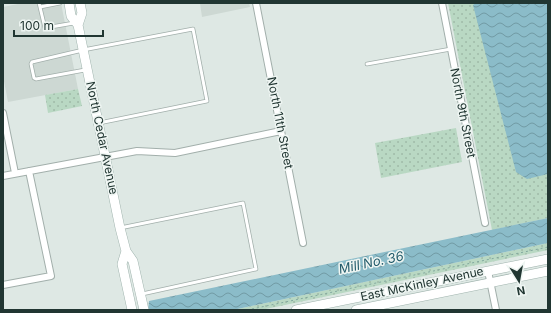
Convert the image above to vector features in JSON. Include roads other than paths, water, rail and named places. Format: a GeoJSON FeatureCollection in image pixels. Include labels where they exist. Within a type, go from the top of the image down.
{"type":"FeatureCollection","features":[{"type":"Feature","properties":{"kind":"main road","name":"North Cedar Avenue"},"geometry":{"type":"LineString","coordinates":[[68,3],[71,16],[77,24],[84,50],[120,228],[126,251],[133,261],[143,307]]}},
{"type":"Feature","properties":{"kind":"main road"},"geometry":{"type":"LineString","coordinates":[[77,24],[82,13],[82,3]]}},
{"type":"Feature","properties":{"kind":"main road","name":"North Cedar Avenue"},"geometry":{"type":"LineString","coordinates":[[126,251],[122,264],[131,308]]}},
{"type":"Feature","properties":{"kind":"main road","name":"East McKinley Avenue"},"geometry":{"type":"LineString","coordinates":[[296,310],[548,259]]}},
{"type":"Feature","properties":{"kind":"main road","name":"East McKinley Avenue"},"geometry":{"type":"LineString","coordinates":[[356,310],[548,270]]}},
{"type":"Feature","properties":{"kind":"street","name":"North 11th Street"},"geometry":{"type":"LineString","coordinates":[[256,3],[303,244]]}},
{"type":"Feature","properties":{"kind":"street","name":"North 9th Street"},"geometry":{"type":"LineString","coordinates":[[442,3],[485,223]]}},
{"type":"Feature","properties":{"kind":"street"},"geometry":{"type":"LineString","coordinates":[[3,113],[15,173]]}},
{"type":"Feature","properties":{"kind":"street"},"geometry":{"type":"LineString","coordinates":[[3,176],[137,151],[175,152],[281,131]]}},
{"type":"Feature","properties":{"kind":"street"},"geometry":{"type":"LineString","coordinates":[[3,285],[51,276],[29,171]]}},
{"type":"Feature","properties":{"kind":"street"},"geometry":{"type":"LineString","coordinates":[[488,271],[496,310]]}},
{"type":"Feature","properties":{"kind":"lane"},"geometry":{"type":"LineString","coordinates":[[60,3],[40,5],[45,28],[77,24]]}},
{"type":"Feature","properties":{"kind":"lane"},"geometry":{"type":"LineString","coordinates":[[88,70],[36,79],[34,78],[31,64],[32,62],[84,50],[192,30],[207,101],[99,123]]}},
{"type":"Feature","properties":{"kind":"lane"},"geometry":{"type":"LineString","coordinates":[[367,64],[451,49]]}},
{"type":"Feature","properties":{"kind":"lane"},"geometry":{"type":"LineString","coordinates":[[120,228],[243,203],[256,268],[140,295]]}},
{"type":"Feature","properties":{"kind":"water"},"geometry":{"type":"Polygon","coordinates":[[[476,3],[548,3],[548,174],[527,179],[516,172],[473,5],[476,3]]]}},
{"type":"Feature","properties":{"kind":"water","name":"Mill No. 36"},"geometry":{"type":"Polygon","coordinates":[[[548,218],[548,243],[233,310],[148,310],[149,301],[548,218]]]}}]}
